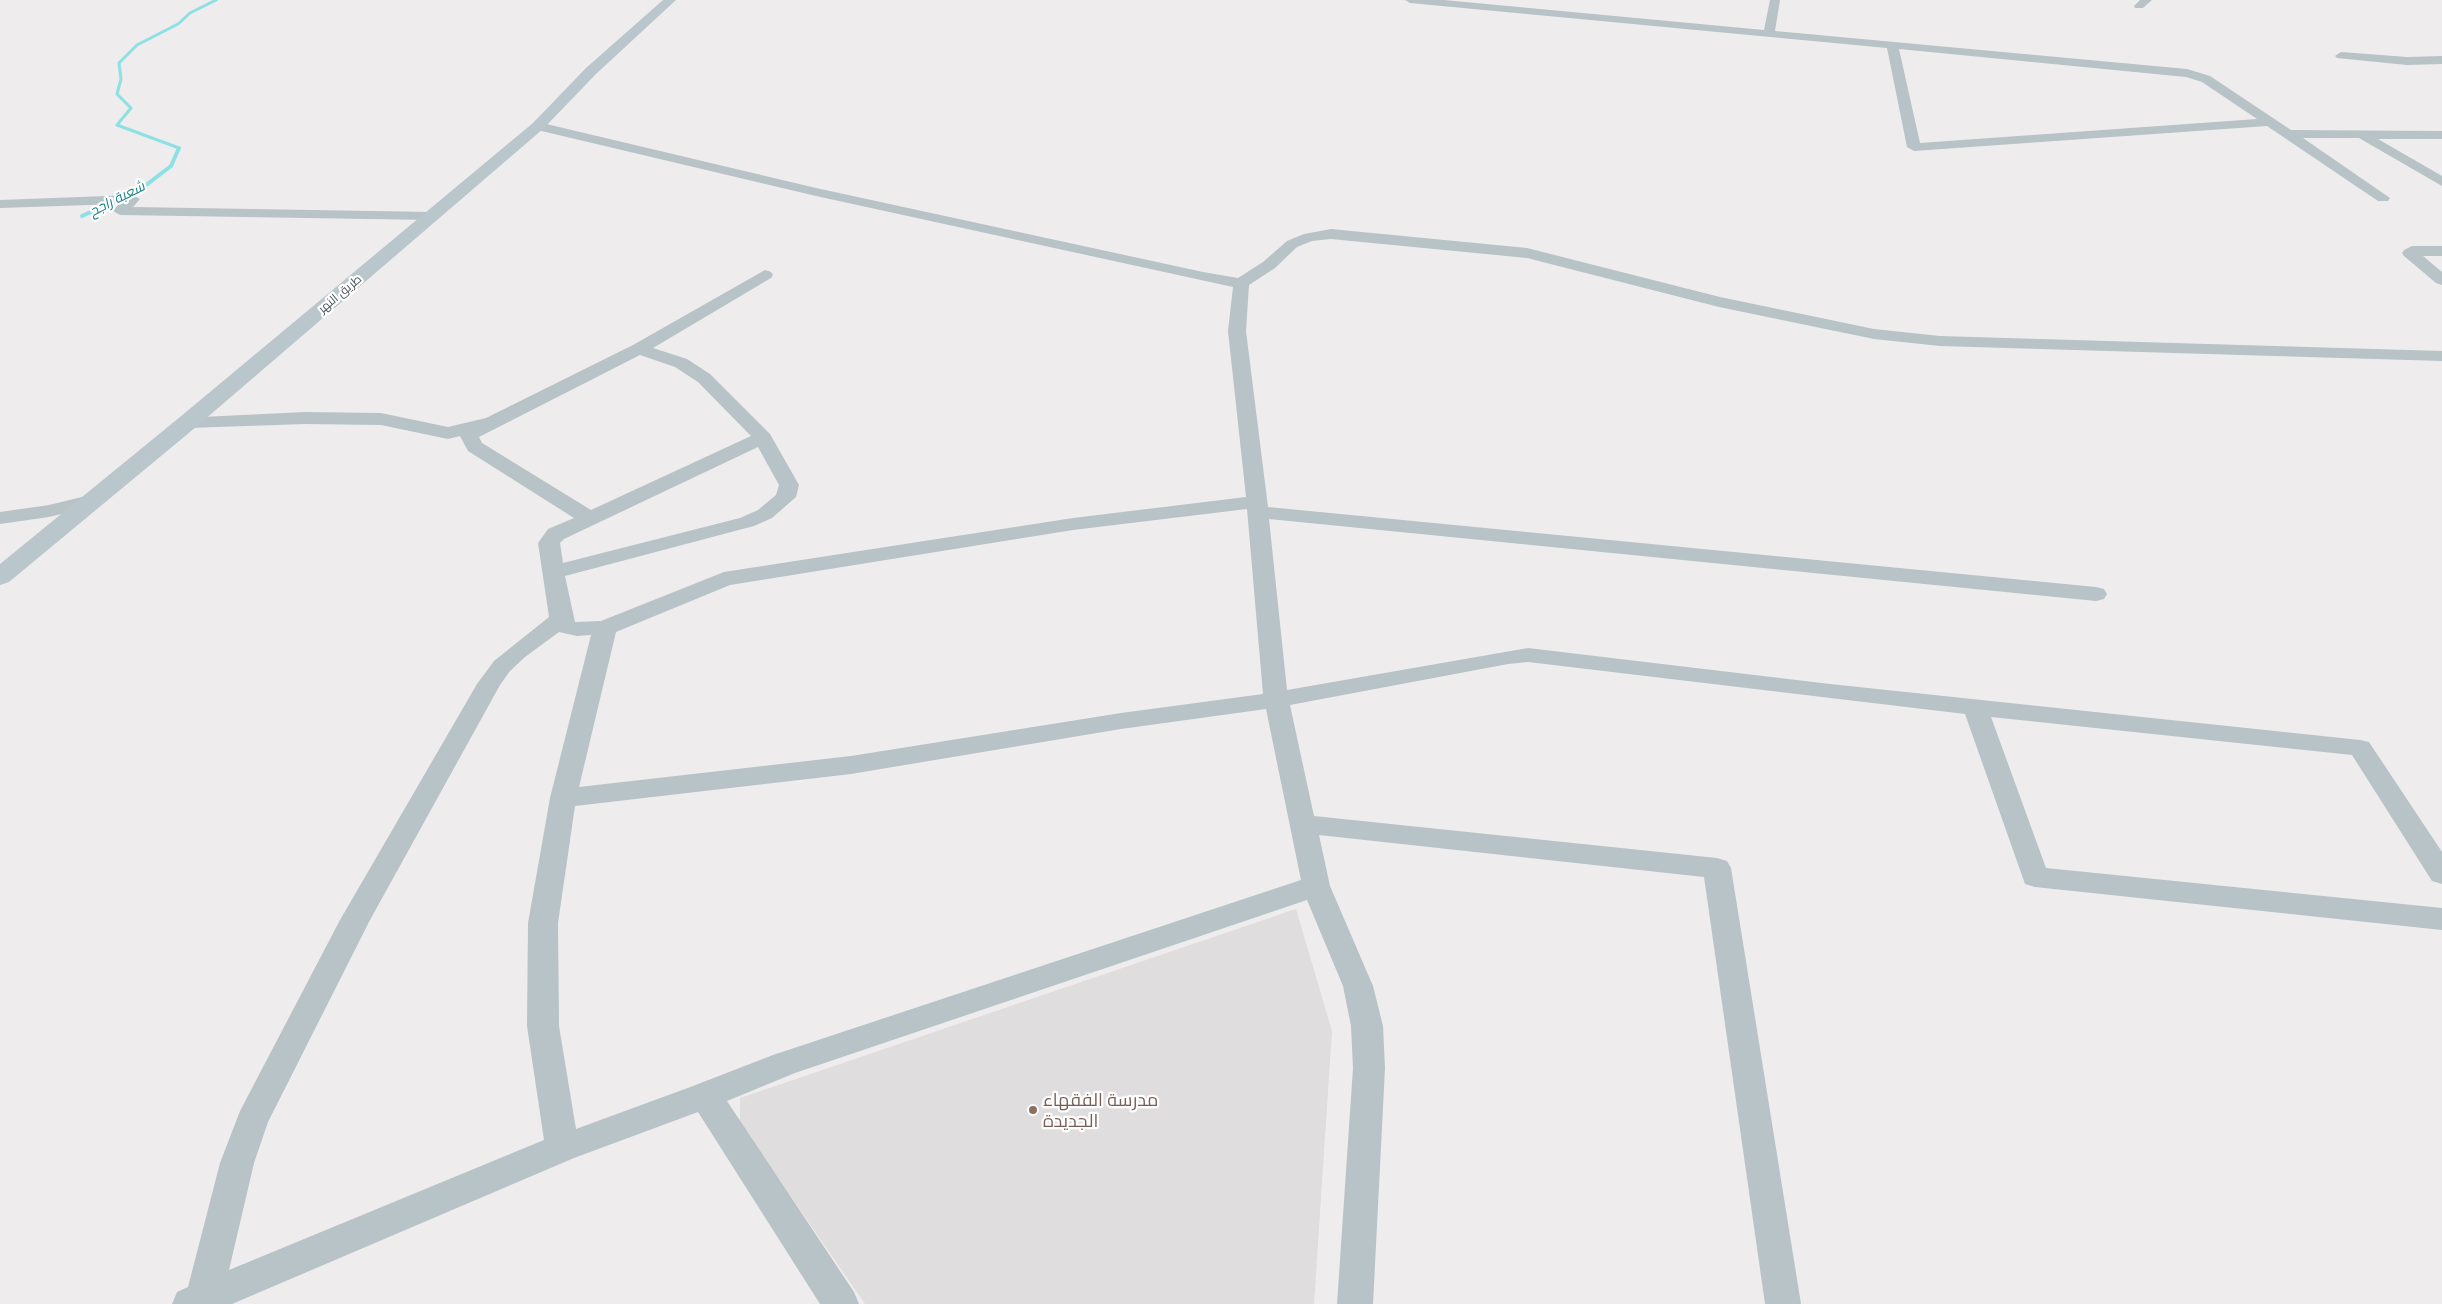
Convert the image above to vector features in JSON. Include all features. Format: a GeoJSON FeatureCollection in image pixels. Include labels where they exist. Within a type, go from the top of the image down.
{"type":"FeatureCollection","features":[{"type":"Feature","properties":{"kind":"main road","name":"طريق النهر"},"geometry":{"type":"LineString","coordinates":[[0,577],[188,422],[538,126],[591,71],[670,0]]}},
{"type":"Feature","properties":{"kind":"street"},"geometry":{"type":"LineString","coordinates":[[1410,0],[2190,74],[2206,79],[2383,198]]}},
{"type":"Feature","properties":{"kind":"street"},"geometry":{"type":"LineString","coordinates":[[1769,34],[1775,0]]}},
{"type":"Feature","properties":{"kind":"street"},"geometry":{"type":"LineString","coordinates":[[1892,45],[1914,147],[2270,122]]}},
{"type":"Feature","properties":{"kind":"street"},"geometry":{"type":"LineString","coordinates":[[2341,56],[2407,61],[2442,60]]}},
{"type":"Feature","properties":{"kind":"street"},"geometry":{"type":"LineString","coordinates":[[538,126],[816,192],[1203,277],[1241,283],[1299,240],[1331,234],[1527,253],[1746,308],[1874,334],[1940,341],[2442,356]]}},
{"type":"Feature","properties":{"kind":"street"},"geometry":{"type":"LineString","coordinates":[[2288,134],[2442,135]]}},
{"type":"Feature","properties":{"kind":"street"},"geometry":{"type":"LineString","coordinates":[[2363,135],[2442,182]]}},
{"type":"Feature","properties":{"kind":"street"},"geometry":{"type":"LineString","coordinates":[[0,204],[133,199],[120,212],[432,216]]}},
{"type":"Feature","properties":{"kind":"street"},"geometry":{"type":"LineString","coordinates":[[2442,251],[2412,251],[2410,253],[2442,280]]}},
{"type":"Feature","properties":{"kind":"street"},"geometry":{"type":"LineString","coordinates":[[588,517],[470,442],[469,437],[471,433],[638,349],[765,276]]}},
{"type":"Feature","properties":{"kind":"street"},"geometry":{"type":"LineString","coordinates":[[1241,283],[1238,331],[1256,507],[1266,582],[1276,700],[1316,886],[1358,986],[1367,1026],[1369,1068],[1355,1304]]}},
{"type":"Feature","properties":{"kind":"street"},"geometry":{"type":"LineString","coordinates":[[554,572],[747,522],[765,514],[786,497],[789,485],[763,438],[704,378],[681,363],[638,349]]}},
{"type":"Feature","properties":{"kind":"street"},"geometry":{"type":"LineString","coordinates":[[188,422],[305,418],[380,419],[448,433],[492,421]]}},
{"type":"Feature","properties":{"kind":"street"},"geometry":{"type":"LineString","coordinates":[[763,438],[588,517],[556,534],[549,543],[562,619],[567,627],[576,629],[605,628],[724,580],[741,576],[1073,524],[1256,507],[2096,594]]}},
{"type":"Feature","properties":{"kind":"street"},"geometry":{"type":"LineString","coordinates":[[0,518],[49,511],[90,501]]}},
{"type":"Feature","properties":{"kind":"street"},"geometry":{"type":"LineString","coordinates":[[197,1301],[237,1163],[252,1121],[355,920],[489,684],[502,666],[517,652],[562,619]]}},
{"type":"Feature","properties":{"kind":"street"},"geometry":{"type":"LineString","coordinates":[[562,1148],[543,1026],[543,923],[563,798],[605,628]]}},
{"type":"Feature","properties":{"kind":"street"},"geometry":{"type":"LineString","coordinates":[[563,798],[851,765],[1121,721],[1276,700],[1508,656],[1528,655],[1975,708],[2360,748],[2442,874]]}},
{"type":"Feature","properties":{"kind":"street"},"geometry":{"type":"LineString","coordinates":[[1975,708],[2035,877],[2442,919]]}},
{"type":"Feature","properties":{"kind":"street"},"geometry":{"type":"LineString","coordinates":[[1303,824],[1717,868],[1783,1304]]}},
{"type":"Feature","properties":{"kind":"street"},"geometry":{"type":"LineString","coordinates":[[197,1301],[562,1148],[705,1096],[793,1061],[1316,886]]}},
{"type":"Feature","properties":{"kind":"street"},"geometry":{"type":"LineString","coordinates":[[705,1096],[841,1304]]}},
{"type":"Feature","properties":{"kind":"shaded area","name":"مدرسة الفقهاء الجديدة"},"geometry":{"type":"Polygon","coordinates":[[[1296,909],[1332,1031],[1314,1304],[865,1304],[740,1123],[740,1098],[1296,909]]]}},
{"type":"Feature","properties":{"kind":"waterway","name":"شعبة راجح"},"geometry":{"type":"LineString","coordinates":[[179,148],[117,125],[131,108],[117,94],[121,79],[119,63],[137,45],[178,24],[190,13],[216,0]]}},
{"type":"Feature","properties":{"kind":"waterway","name":"شعبة راجح"},"geometry":{"type":"LineString","coordinates":[[82,216],[141,189],[171,166],[179,148]]}},
{"type":"Feature","properties":{"kind":"place","name":"مدرسة الفقهاء الجديدة"},"geometry":{"type":"Point","coordinates":[1033,1110]}}]}
